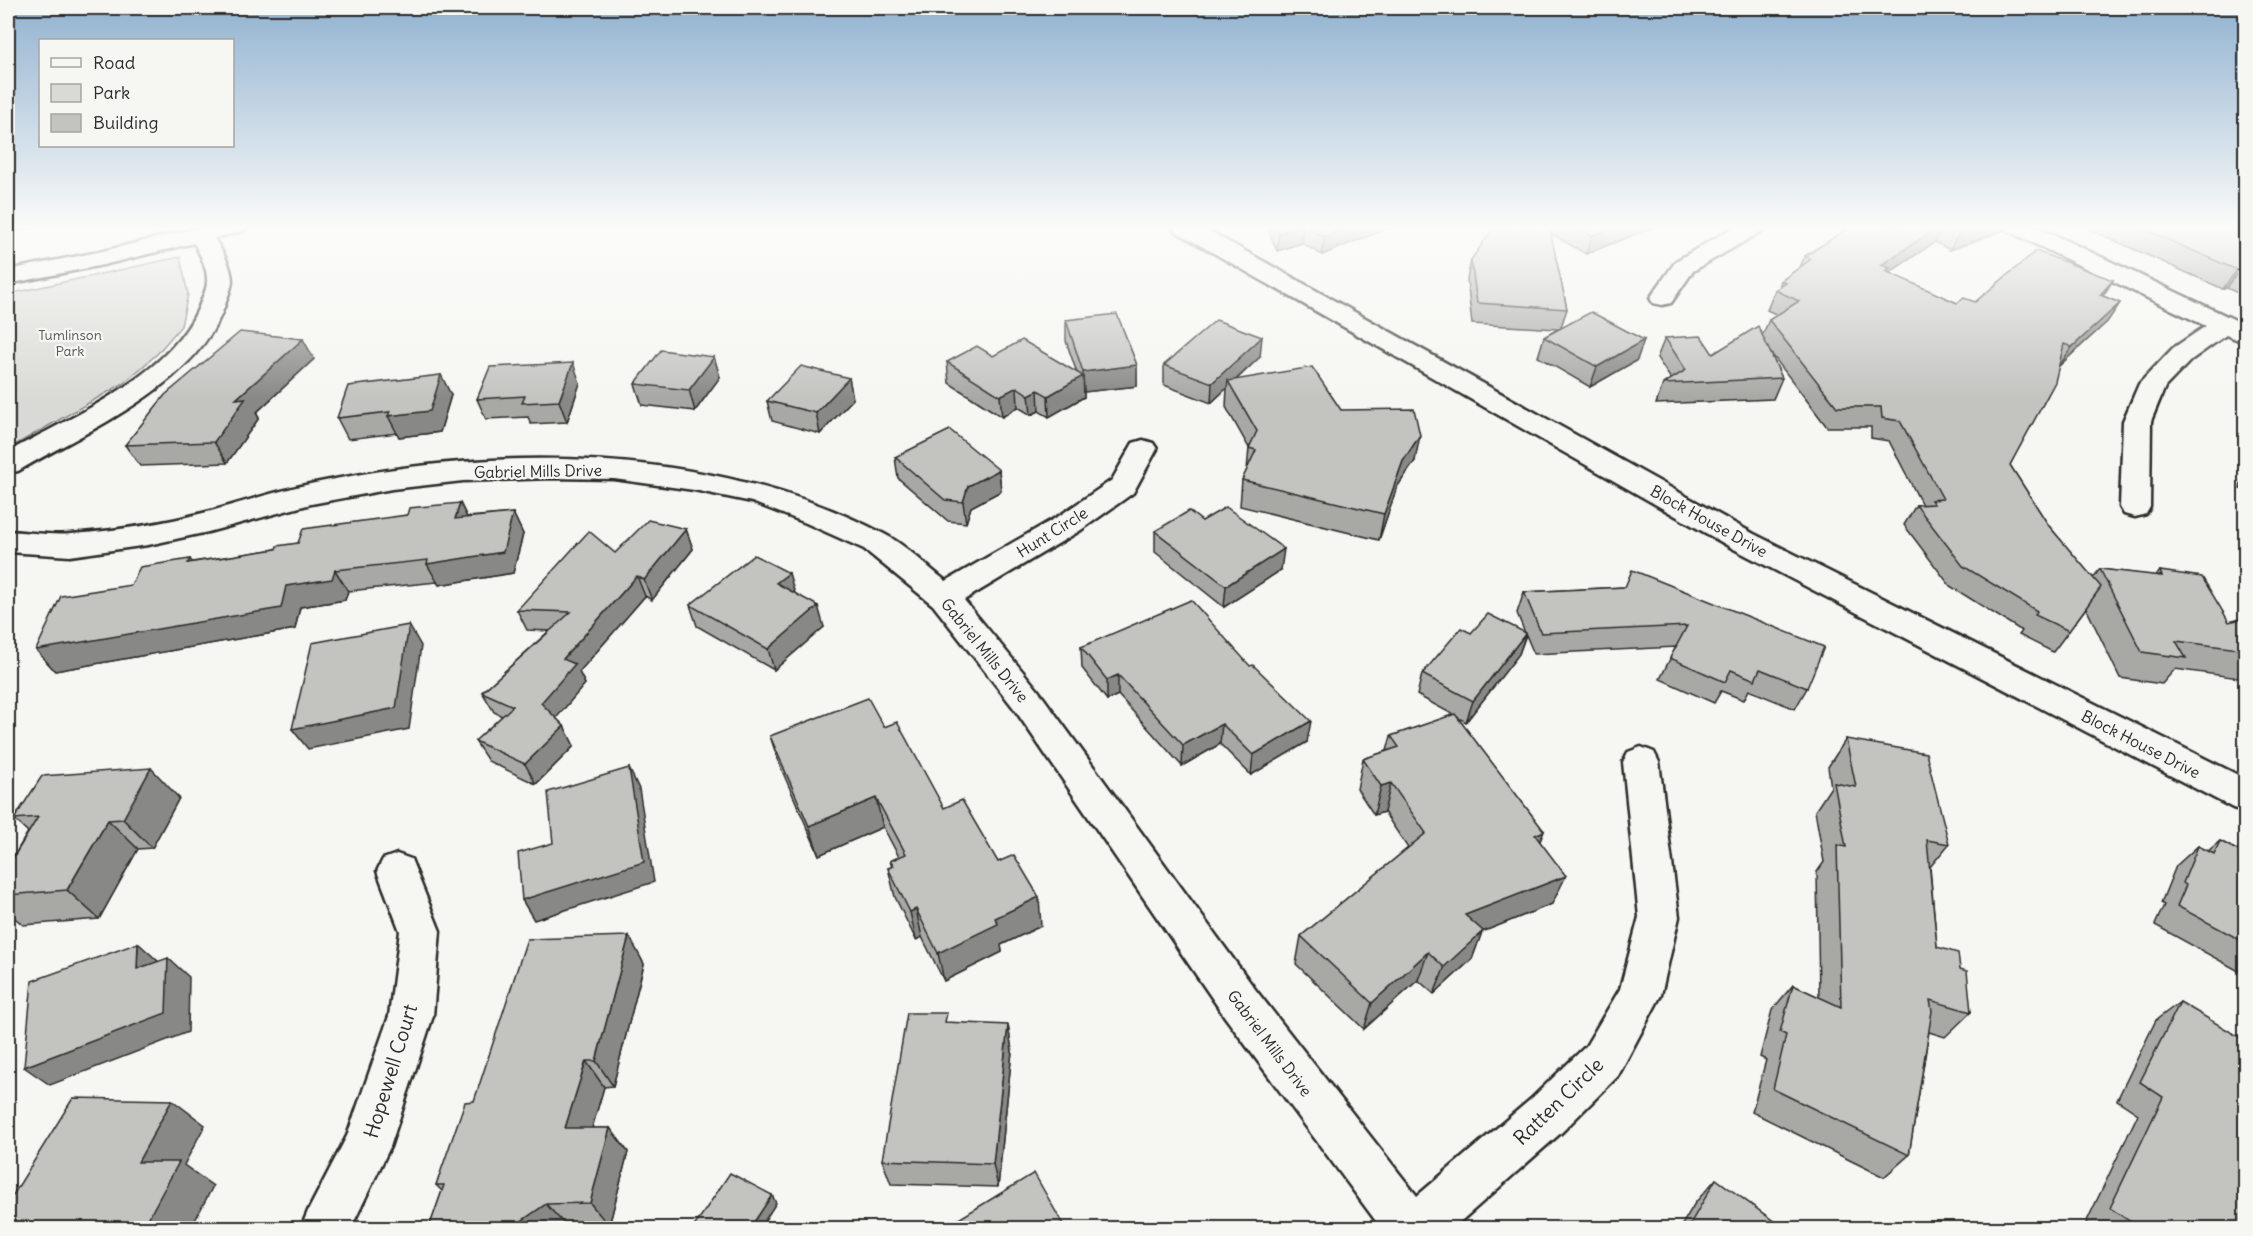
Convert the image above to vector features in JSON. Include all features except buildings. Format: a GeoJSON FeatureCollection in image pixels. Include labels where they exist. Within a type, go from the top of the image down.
{"type":"FeatureCollection","features":[{"type":"Feature","properties":{"kind":"street"},"geometry":{"type":"LineString","coordinates":[[8,464],[96,415],[144,384],[179,357],[206,324],[220,284]]}},
{"type":"Feature","properties":{"kind":"street","name":"Block House Drive"},"geometry":{"type":"LineString","coordinates":[[1286,284],[1743,541],[2246,797]]}},
{"type":"Feature","properties":{"kind":"street"},"geometry":{"type":"LineString","coordinates":[[1662,298],[1672,284]]}},
{"type":"Feature","properties":{"kind":"street"},"geometry":{"type":"LineString","coordinates":[[2136,284],[2234,331]]}},
{"type":"Feature","properties":{"kind":"street"},"geometry":{"type":"LineString","coordinates":[[2135,507],[2137,421],[2153,384],[2182,354],[2234,331]]}},
{"type":"Feature","properties":{"kind":"street","name":"Hunt Circle"},"geometry":{"type":"LineString","coordinates":[[944,597],[1070,523],[1123,486],[1143,449]]}},
{"type":"Feature","properties":{"kind":"street","name":"Gabriel Mills Drive"},"geometry":{"type":"LineString","coordinates":[[8,542],[69,545],[148,535],[208,522],[310,494],[392,480],[463,472],[551,469],[614,470],[694,481],[759,494],[817,516],[875,542],[944,597],[1025,698],[1240,1004],[1411,1228]]}},
{"type":"Feature","properties":{"kind":"street","name":"Ratten Circle"},"geometry":{"type":"LineString","coordinates":[[1417,1228],[1547,1115],[1602,1061],[1640,995],[1659,917],[1641,762]]}},
{"type":"Feature","properties":{"kind":"street","name":"Hopewell Court"},"geometry":{"type":"LineString","coordinates":[[325,1228],[367,1147],[411,1016],[420,931],[397,871]]}},
{"type":"Feature","properties":{"kind":"green space","name":"Tumlinson Park"},"geometry":{"type":"Polygon","coordinates":[[[56,284],[186,284],[188,294],[181,326],[157,354],[124,383],[8,449],[8,294],[56,284]]]}}]}
